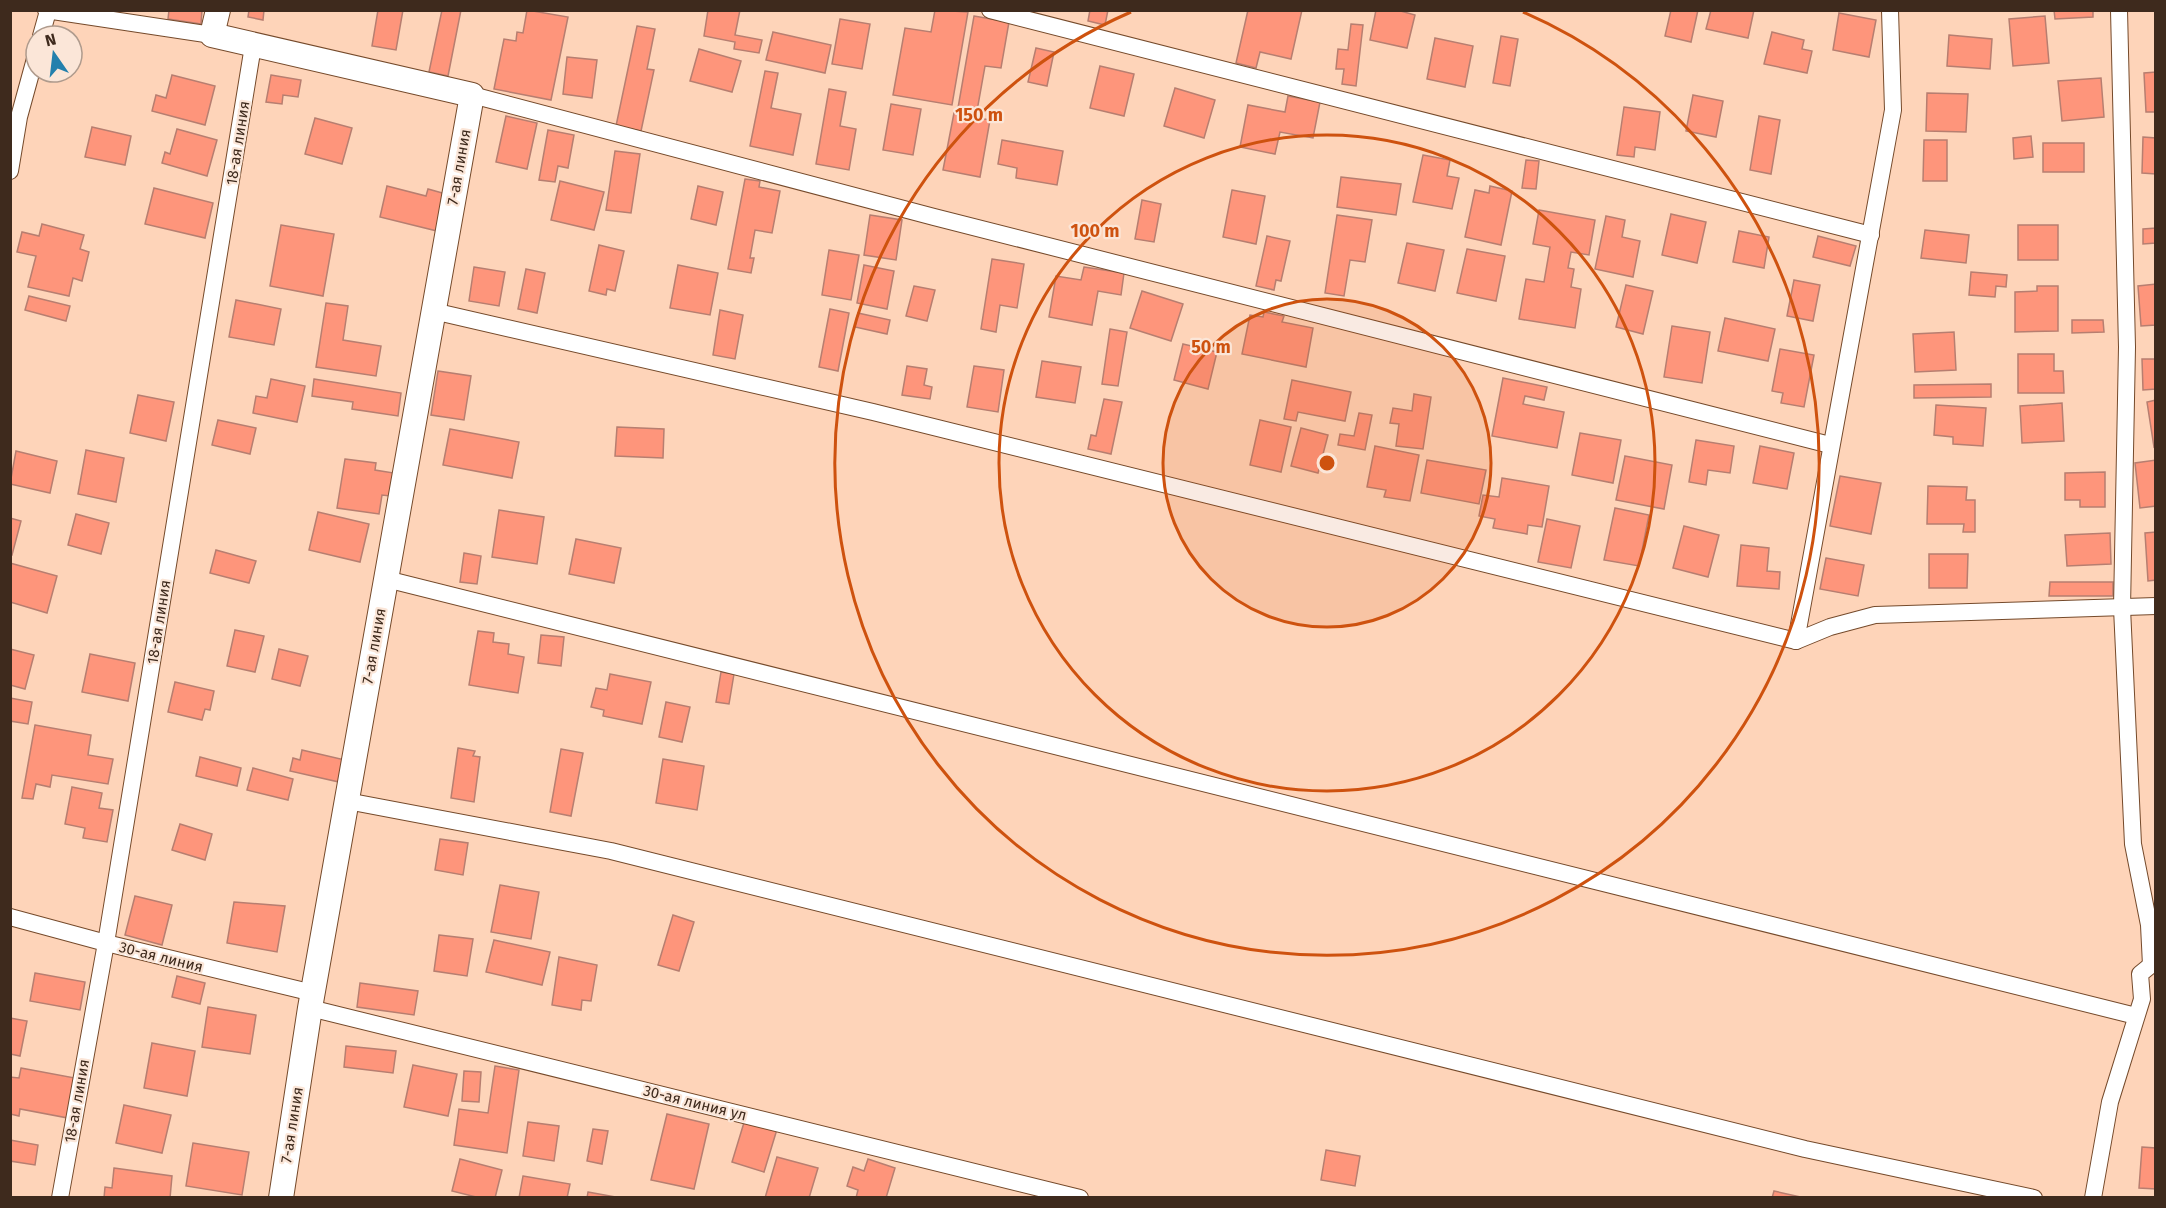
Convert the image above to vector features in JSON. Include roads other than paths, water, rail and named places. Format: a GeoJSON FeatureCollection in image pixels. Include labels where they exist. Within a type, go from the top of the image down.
{"type":"FeatureCollection","features":[{"type":"Feature","properties":{"kind":"street"},"geometry":{"type":"LineString","coordinates":[[213,35],[218,10]]}},
{"type":"Feature","properties":{"kind":"street"},"geometry":{"type":"LineString","coordinates":[[990,10],[1871,235]]}},
{"type":"Feature","properties":{"kind":"street"},"geometry":{"type":"LineString","coordinates":[[1796,641],[1830,445],[1893,111],[1890,10]]}},
{"type":"Feature","properties":{"kind":"street"},"geometry":{"type":"LineString","coordinates":[[2093,1197],[2110,1102],[2136,1016],[2149,1000],[2140,974],[2153,963],[2149,925],[2133,844],[2122,608],[2127,347],[2119,10]]}},
{"type":"Feature","properties":{"kind":"street"},"geometry":{"type":"LineString","coordinates":[[47,11],[213,35],[472,95],[934,217],[1830,445]]}},
{"type":"Feature","properties":{"kind":"street","name":"18-ая линия"},"geometry":{"type":"LineString","coordinates":[[60,1197],[106,943],[254,46]]}},
{"type":"Feature","properties":{"kind":"street"},"geometry":{"type":"LineString","coordinates":[[10,171],[19,117],[28,84]]}},
{"type":"Feature","properties":{"kind":"street","name":"7-ая линия"},"geometry":{"type":"LineString","coordinates":[[280,1197],[311,1001],[472,95]]}},
{"type":"Feature","properties":{"kind":"street"},"geometry":{"type":"LineString","coordinates":[[433,311],[873,412],[1796,641],[1830,627],[1875,615],[2156,606]]}},
{"type":"Feature","properties":{"kind":"street"},"geometry":{"type":"LineString","coordinates":[[386,579],[2136,1016]]}},
{"type":"Feature","properties":{"kind":"street"},"geometry":{"type":"LineString","coordinates":[[347,801],[611,851],[1804,1149],[2034,1197]]}},
{"type":"Feature","properties":{"kind":"street","name":"30-ая линия"},"geometry":{"type":"LineString","coordinates":[[10,917],[311,1001]]}},
{"type":"Feature","properties":{"kind":"street","name":"30-ая линия ул"},"geometry":{"type":"LineString","coordinates":[[311,1001],[1080,1197]]}}]}
